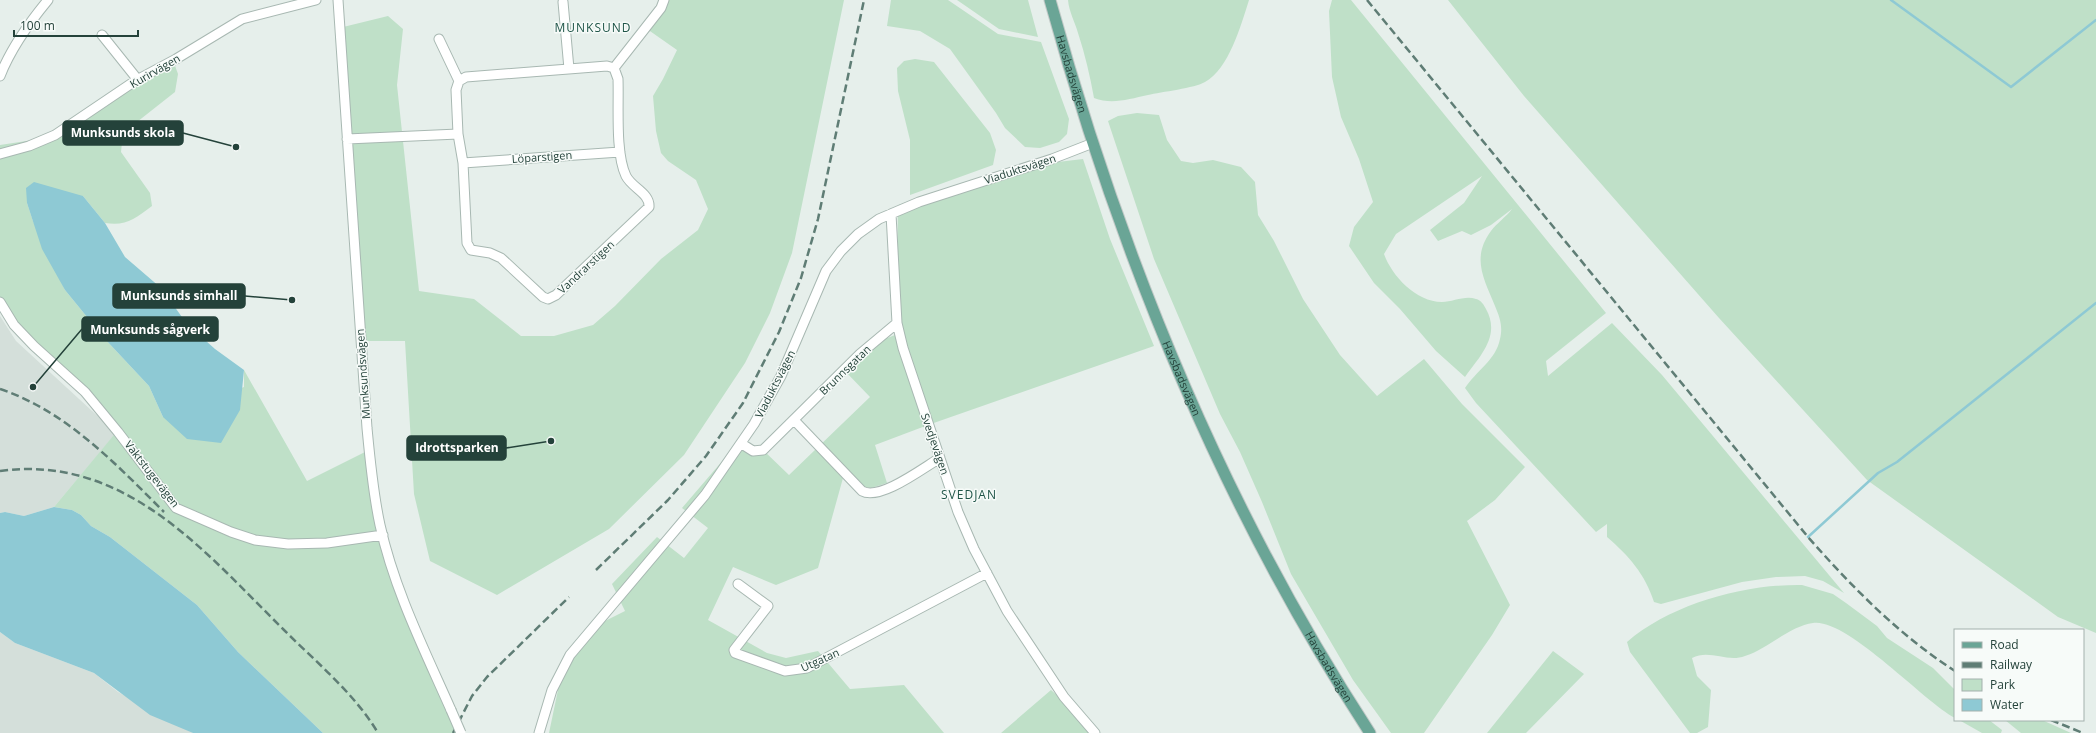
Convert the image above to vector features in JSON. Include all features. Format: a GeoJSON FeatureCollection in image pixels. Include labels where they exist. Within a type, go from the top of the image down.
{"type":"FeatureCollection","features":[{"type":"Feature","properties":{"kind":"main road","name":"Havsbadsvägen"},"geometry":{"type":"LineString","coordinates":[[1050,0],[1093,143],[1146,294],[1170,352],[1229,484],[1292,603],[1370,733]]}},
{"type":"Feature","properties":{"kind":"street"},"geometry":{"type":"LineString","coordinates":[[0,76],[6,60],[48,0]]}},
{"type":"Feature","properties":{"kind":"street","name":"Kurirvägen"},"geometry":{"type":"LineString","coordinates":[[0,154],[28,146],[55,135],[138,80],[242,19],[316,0]]}},
{"type":"Feature","properties":{"kind":"street","name":"Munksundsvägen"},"geometry":{"type":"LineString","coordinates":[[338,0],[367,428],[372,480],[383,535],[405,605],[461,733]]}},
{"type":"Feature","properties":{"kind":"street"},"geometry":{"type":"LineString","coordinates":[[563,2],[569,69]]}},
{"type":"Feature","properties":{"kind":"street"},"geometry":{"type":"LineString","coordinates":[[439,39],[459,81],[466,77],[607,66],[614,68],[661,8],[663,2]]}},
{"type":"Feature","properties":{"kind":"street"},"geometry":{"type":"LineString","coordinates":[[102,35],[138,80]]}},
{"type":"Feature","properties":{"kind":"street","name":"Vandrarstigen"},"geometry":{"type":"LineString","coordinates":[[459,81],[456,90],[458,134],[463,163],[467,243],[471,250],[490,253],[501,258],[538,294],[548,299],[556,295],[649,207],[649,203],[645,196],[626,177],[620,152],[618,79],[614,68]]}},
{"type":"Feature","properties":{"kind":"street"},"geometry":{"type":"LineString","coordinates":[[347,139],[458,134]]}},
{"type":"Feature","properties":{"kind":"street","name":"Viaduktsvägen"},"geometry":{"type":"LineString","coordinates":[[538,733],[552,690],[570,655],[700,501],[742,444],[781,376],[826,271],[841,250],[858,234],[879,219],[890,214],[919,202],[1052,159],[1093,143]]}},
{"type":"Feature","properties":{"kind":"street","name":"Löparstigen"},"geometry":{"type":"LineString","coordinates":[[463,163],[620,152]]}},
{"type":"Feature","properties":{"kind":"street","name":"Svedjevägen"},"geometry":{"type":"LineString","coordinates":[[890,214],[898,323],[903,348],[958,512],[974,549],[1007,611],[1064,697],[1095,733]]}},
{"type":"Feature","properties":{"kind":"street","name":"Vaktstugevägen"},"geometry":{"type":"LineString","coordinates":[[0,302],[14,325],[34,346],[85,392],[118,432],[176,508],[231,532],[255,540],[288,544],[327,543],[366,539],[383,535]]}},
{"type":"Feature","properties":{"kind":"street","name":"Brunnsgatan"},"geometry":{"type":"LineString","coordinates":[[742,444],[754,451],[763,450],[860,354],[898,323]]}},
{"type":"Feature","properties":{"kind":"street"},"geometry":{"type":"LineString","coordinates":[[794,420],[867,494],[875,494],[889,488],[940,458]]}},
{"type":"Feature","properties":{"kind":"street","name":"Utgatan"},"geometry":{"type":"LineString","coordinates":[[738,584],[768,606],[734,650],[735,652],[773,668],[794,670],[807,668],[987,573]]}},
{"type":"Feature","properties":{"kind":"shaded area"},"geometry":{"type":"Polygon","coordinates":[[[0,316],[16,341],[116,433],[54,507],[24,516],[5,512],[0,513],[0,316]]]}},
{"type":"Feature","properties":{"kind":"shaded area"},"geometry":{"type":"Polygon","coordinates":[[[0,632],[15,643],[94,673],[118,692],[193,733],[0,733],[0,632]]]}},
{"type":"Feature","properties":{"kind":"green space"},"geometry":{"type":"Polygon","coordinates":[[[659,0],[844,0],[792,253],[770,313],[745,363],[684,455],[609,529],[497,595],[430,561],[414,494],[405,341],[367,341],[356,321],[335,29],[388,16],[403,29],[397,85],[419,291],[474,299],[521,336],[554,336],[593,325],[615,306],[661,259],[698,230],[708,209],[696,180],[668,161],[661,153],[656,131],[653,96],[677,50],[647,29],[654,18],[659,0]]]}},
{"type":"Feature","properties":{"kind":"green space"},"geometry":{"type":"Polygon","coordinates":[[[891,0],[948,0],[998,34],[1041,42],[1069,119],[1067,134],[1059,142],[1040,148],[1025,147],[1005,128],[950,49],[920,31],[887,26],[891,0]]]}},
{"type":"Feature","properties":{"kind":"green space"},"geometry":{"type":"Polygon","coordinates":[[[957,0],[1028,0],[1038,37],[999,29],[957,0]]]}},
{"type":"Feature","properties":{"kind":"green space"},"geometry":{"type":"Polygon","coordinates":[[[1068,0],[1249,0],[1233,46],[1221,67],[1205,82],[1178,90],[1127,100],[1107,101],[1094,98],[1085,57],[1068,0]]]}},
{"type":"Feature","properties":{"kind":"green space"},"geometry":{"type":"Polygon","coordinates":[[[1332,0],[1351,0],[1606,313],[1546,361],[1548,376],[1612,323],[1662,375],[1844,593],[1823,581],[1805,576],[1776,577],[1742,582],[1661,604],[1654,602],[1641,574],[1622,551],[1607,537],[1607,524],[1596,532],[1476,403],[1465,388],[1494,353],[1498,346],[1501,330],[1500,318],[1481,268],[1482,250],[1491,231],[1512,209],[1491,225],[1471,235],[1462,231],[1438,241],[1430,230],[1464,203],[1482,176],[1396,234],[1384,254],[1399,279],[1414,293],[1423,298],[1442,302],[1472,298],[1479,300],[1484,306],[1490,319],[1490,337],[1482,353],[1465,377],[1436,351],[1400,309],[1374,283],[1349,246],[1354,227],[1373,202],[1359,159],[1341,117],[1332,77],[1329,11],[1332,0]]]}},
{"type":"Feature","properties":{"kind":"green space"},"geometry":{"type":"Polygon","coordinates":[[[1448,0],[2096,0],[2096,633],[2058,617],[1867,480],[1719,318],[1524,96],[1448,0]]]}},
{"type":"Feature","properties":{"kind":"green space"},"geometry":{"type":"Polygon","coordinates":[[[915,59],[934,62],[990,133],[996,150],[993,165],[910,195],[910,140],[898,91],[897,68],[904,61],[915,59]]]}},
{"type":"Feature","properties":{"kind":"green space"},"geometry":{"type":"Polygon","coordinates":[[[173,60],[178,74],[175,92],[123,133],[121,152],[150,193],[152,206],[130,220],[113,224],[105,223],[83,196],[27,203],[33,221],[65,290],[105,339],[149,386],[163,417],[244,387],[244,370],[307,481],[367,451],[379,538],[462,733],[323,733],[238,652],[197,605],[110,537],[91,526],[81,515],[72,510],[54,507],[118,430],[0,306],[0,145],[33,140],[52,132],[173,60]]]}},
{"type":"Feature","properties":{"kind":"green space"},"geometry":{"type":"Polygon","coordinates":[[[1137,113],[1159,115],[1167,140],[1181,161],[1193,163],[1213,160],[1241,167],[1255,182],[1258,215],[1274,241],[1303,299],[1340,355],[1377,396],[1424,359],[1462,404],[1525,467],[1495,500],[1467,521],[1510,605],[1492,635],[1424,733],[1391,733],[1353,680],[1291,574],[1262,502],[1240,452],[1220,414],[1154,259],[1108,121],[1118,116],[1137,113]]]}},
{"type":"Feature","properties":{"kind":"green space"},"geometry":{"type":"Polygon","coordinates":[[[1083,159],[1110,239],[1154,346],[875,445],[887,483],[871,488],[851,486],[843,478],[818,568],[776,585],[733,567],[708,620],[767,653],[786,658],[818,651],[850,689],[904,685],[944,733],[549,733],[559,685],[575,654],[599,624],[625,611],[612,584],[657,537],[684,558],[708,528],[682,508],[736,445],[761,448],[789,475],[870,397],[844,370],[882,340],[903,332],[897,278],[898,205],[1041,164],[1083,159]]]}},
{"type":"Feature","properties":{"kind":"green space"},"geometry":{"type":"Polygon","coordinates":[[[1802,585],[1833,594],[1877,626],[1887,638],[1933,668],[1954,689],[1954,717],[1941,709],[1885,662],[1845,633],[1828,625],[1813,623],[1796,628],[1753,653],[1745,656],[1732,658],[1705,655],[1692,658],[1697,676],[1711,690],[1708,727],[1697,733],[1690,733],[1630,652],[1627,642],[1665,617],[1686,607],[1733,593],[1756,588],[1802,585]]]}},
{"type":"Feature","properties":{"kind":"green space"},"geometry":{"type":"Polygon","coordinates":[[[1553,651],[1584,674],[1526,733],[1487,733],[1553,651]]]}},
{"type":"Feature","properties":{"kind":"green space"},"geometry":{"type":"Polygon","coordinates":[[[1051,690],[1099,733],[1001,733],[1051,690]]]}},
{"type":"Feature","properties":{"kind":"green space"},"geometry":{"type":"Polygon","coordinates":[[[1961,721],[1990,721],[2002,730],[2001,733],[1982,733],[1961,721]]]}},
{"type":"Feature","properties":{"kind":"green space"},"geometry":{"type":"Polygon","coordinates":[[[2006,721],[2044,721],[2071,733],[2021,733],[2006,721]]]}},
{"type":"Feature","properties":{"kind":"water"},"geometry":{"type":"Polygon","coordinates":[[[34,182],[83,196],[105,223],[125,257],[161,288],[187,324],[215,349],[244,370],[240,410],[221,443],[187,439],[163,417],[149,386],[105,339],[65,290],[42,249],[27,203],[26,188],[34,182]]]}},
{"type":"Feature","properties":{"kind":"water"},"geometry":{"type":"Polygon","coordinates":[[[54,507],[72,510],[81,515],[91,526],[110,537],[197,605],[238,652],[323,733],[193,733],[150,715],[94,673],[15,643],[0,632],[0,513],[5,512],[24,516],[54,507]]]}},
{"type":"Feature","properties":{"kind":"waterway"},"geometry":{"type":"LineString","coordinates":[[1891,0],[2011,87],[2096,20]]}},
{"type":"Feature","properties":{"kind":"waterway"},"geometry":{"type":"LineString","coordinates":[[1808,537],[1878,473],[1897,462],[2096,303]]}},
{"type":"Feature","properties":{"kind":"railway"},"geometry":{"type":"LineString","coordinates":[[596,570],[668,500],[706,456],[743,403],[779,332],[801,278],[818,219],[864,0]]}},
{"type":"Feature","properties":{"kind":"railway"},"geometry":{"type":"LineString","coordinates":[[1367,0],[1808,537],[1859,592],[1895,626],[1934,657],[1954,670]]}},
{"type":"Feature","properties":{"kind":"railway"},"geometry":{"type":"LineString","coordinates":[[0,389],[47,411],[68,425],[108,458],[164,512]]}},
{"type":"Feature","properties":{"kind":"railway"},"geometry":{"type":"LineString","coordinates":[[0,471],[45,470],[86,478],[124,493],[159,515],[192,541],[224,570],[334,679],[358,705],[378,733]]}},
{"type":"Feature","properties":{"kind":"railway"},"geometry":{"type":"LineString","coordinates":[[453,733],[472,696],[487,677],[569,597]]}},
{"type":"Feature","properties":{"kind":"railway"},"geometry":{"type":"LineString","coordinates":[[2053,721],[2083,733]]}},
{"type":"Feature","properties":{"kind":"place","name":"Munksunds skola"},"geometry":{"type":"Point","coordinates":[236,147]}},
{"type":"Feature","properties":{"kind":"place","name":"Munksunds simhall"},"geometry":{"type":"Point","coordinates":[292,300]}},
{"type":"Feature","properties":{"kind":"place","name":"Munksunds sågverk"},"geometry":{"type":"Point","coordinates":[33,387]}},
{"type":"Feature","properties":{"kind":"place","name":"Idrottsparken"},"geometry":{"type":"Point","coordinates":[551,441]}},
{"type":"Feature","properties":{"kind":"district","name":"MUNKSUND"},"geometry":{"type":"Point","coordinates":[593,28]}},
{"type":"Feature","properties":{"kind":"district","name":"SVEDJAN"},"geometry":{"type":"Point","coordinates":[969,495]}}]}
